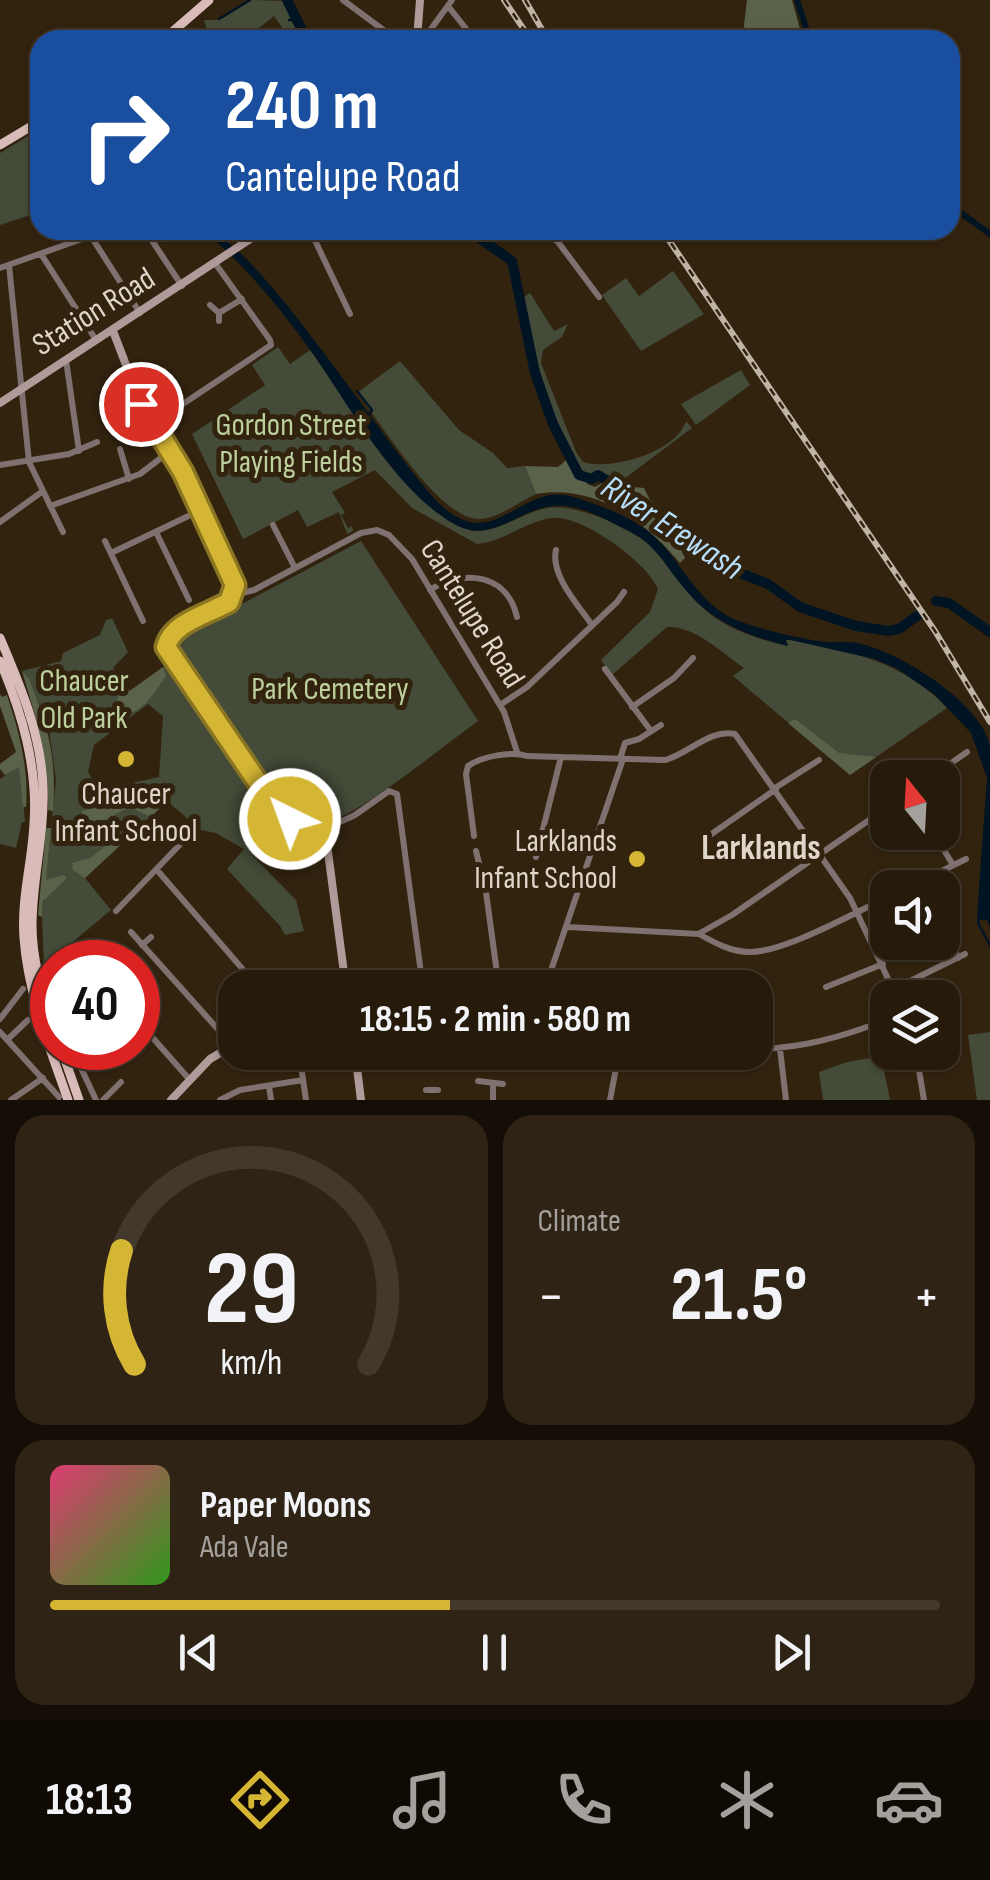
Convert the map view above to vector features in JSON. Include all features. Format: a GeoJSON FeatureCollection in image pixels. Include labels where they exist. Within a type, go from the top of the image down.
{"type":"FeatureCollection","features":[{"type":"Feature","properties":{"kind":"main road"},"geometry":{"type":"LineString","coordinates":[[175,30],[208,1]]}},
{"type":"Feature","properties":{"kind":"main road"},"geometry":{"type":"LineString","coordinates":[[0,145],[30,128]]}},
{"type":"Feature","properties":{"kind":"main road"},"geometry":{"type":"LineString","coordinates":[[0,638],[31,720],[42,772],[43,821],[34,940]]}},
{"type":"Feature","properties":{"kind":"main road"},"geometry":{"type":"LineString","coordinates":[[0,661],[24,726],[34,778],[34,827],[23,922],[28,972],[63,1099]]}},
{"type":"Feature","properties":{"kind":"main road"},"geometry":{"type":"LineString","coordinates":[[68,1070],[79,1100]]}},
{"type":"Feature","properties":{"kind":"street"},"geometry":{"type":"LineString","coordinates":[[343,0],[384,30]]}},
{"type":"Feature","properties":{"kind":"street"},"geometry":{"type":"LineString","coordinates":[[419,30],[420,0]]}},
{"type":"Feature","properties":{"kind":"street"},"geometry":{"type":"LineString","coordinates":[[426,30],[450,3],[468,30]]}},
{"type":"Feature","properties":{"kind":"street"},"geometry":{"type":"LineString","coordinates":[[63,532],[28,462],[4,267],[72,240]]}},
{"type":"Feature","properties":{"kind":"street"},"geometry":{"type":"LineString","coordinates":[[93,240],[140,313]]}},
{"type":"Feature","properties":{"kind":"street"},"geometry":{"type":"LineString","coordinates":[[152,240],[182,286]]}},
{"type":"Feature","properties":{"kind":"street","name":"Station Road"},"geometry":{"type":"LineString","coordinates":[[0,403],[250,240]]}},
{"type":"Feature","properties":{"kind":"street"},"geometry":{"type":"LineString","coordinates":[[315,240],[350,314]]}},
{"type":"Feature","properties":{"kind":"street"},"geometry":{"type":"LineString","coordinates":[[557,240],[599,297]]}},
{"type":"Feature","properties":{"kind":"street"},"geometry":{"type":"LineString","coordinates":[[41,254],[96,340]]}},
{"type":"Feature","properties":{"kind":"street"},"geometry":{"type":"LineString","coordinates":[[153,424],[272,343],[220,260]]}},
{"type":"Feature","properties":{"kind":"street"},"geometry":{"type":"LineString","coordinates":[[328,300],[341,294]]}},
{"type":"Feature","properties":{"kind":"street"},"geometry":{"type":"LineString","coordinates":[[210,304],[219,317],[242,299]]}},
{"type":"Feature","properties":{"kind":"street"},"geometry":{"type":"LineString","coordinates":[[113,331],[138,397],[179,465],[234,581],[234,595]]}},
{"type":"Feature","properties":{"kind":"street"},"geometry":{"type":"LineString","coordinates":[[66,360],[78,450]]}},
{"type":"Feature","properties":{"kind":"street"},"geometry":{"type":"LineString","coordinates":[[0,465],[28,462],[97,442]]}},
{"type":"Feature","properties":{"kind":"street"},"geometry":{"type":"LineString","coordinates":[[120,448],[129,479]]}},
{"type":"Feature","properties":{"kind":"street"},"geometry":{"type":"LineString","coordinates":[[50,506],[144,472],[170,450]]}},
{"type":"Feature","properties":{"kind":"street"},"geometry":{"type":"LineString","coordinates":[[0,522],[43,491]]}},
{"type":"Feature","properties":{"kind":"street"},"geometry":{"type":"LineString","coordinates":[[111,553],[201,510]]}},
{"type":"Feature","properties":{"kind":"street"},"geometry":{"type":"LineString","coordinates":[[272,525],[295,568]]}},
{"type":"Feature","properties":{"kind":"street","name":"Cantelupe Road"},"geometry":{"type":"LineString","coordinates":[[320,831],[290,819],[272,803],[166,647],[178,628],[226,604],[234,595],[249,592],[361,533],[377,530],[390,534],[401,546],[500,706],[517,752]]}},
{"type":"Feature","properties":{"kind":"street"},"geometry":{"type":"LineString","coordinates":[[156,532],[187,589],[189,600]]}},
{"type":"Feature","properties":{"kind":"street"},"geometry":{"type":"LineString","coordinates":[[105,541],[142,621]]}},
{"type":"Feature","properties":{"kind":"street"},"geometry":{"type":"LineString","coordinates":[[556,550],[554,557],[562,579],[592,626]]}},
{"type":"Feature","properties":{"kind":"street"},"geometry":{"type":"LineString","coordinates":[[430,590],[453,578],[485,579],[504,590],[517,617]]}},
{"type":"Feature","properties":{"kind":"street"},"geometry":{"type":"LineString","coordinates":[[500,706],[527,687],[624,592]]}},
{"type":"Feature","properties":{"kind":"street"},"geometry":{"type":"LineString","coordinates":[[632,707],[694,658]]}},
{"type":"Feature","properties":{"kind":"street"},"geometry":{"type":"LineString","coordinates":[[605,669],[652,731]]}},
{"type":"Feature","properties":{"kind":"street"},"geometry":{"type":"LineString","coordinates":[[600,686],[611,680]]}},
{"type":"Feature","properties":{"kind":"street"},"geometry":{"type":"LineString","coordinates":[[552,970],[625,743],[661,725]]}},
{"type":"Feature","properties":{"kind":"street"},"geometry":{"type":"LineString","coordinates":[[474,836],[468,825],[468,766],[476,760],[517,752],[524,756],[670,759],[715,734],[728,732],[740,738],[858,911],[890,980]]}},
{"type":"Feature","properties":{"kind":"street"},"geometry":{"type":"LineString","coordinates":[[950,760],[967,752]]}},
{"type":"Feature","properties":{"kind":"street"},"geometry":{"type":"LineString","coordinates":[[536,857],[542,846],[561,757]]}},
{"type":"Feature","properties":{"kind":"street"},"geometry":{"type":"LineString","coordinates":[[702,840],[818,759]]}},
{"type":"Feature","properties":{"kind":"street"},"geometry":{"type":"LineString","coordinates":[[344,970],[327,840],[320,831],[352,817],[394,790],[421,970]]}},
{"type":"Feature","properties":{"kind":"street"},"geometry":{"type":"LineString","coordinates":[[699,934],[870,819]]}},
{"type":"Feature","properties":{"kind":"street"},"geometry":{"type":"LineString","coordinates":[[121,909],[194,832]]}},
{"type":"Feature","properties":{"kind":"street"},"geometry":{"type":"LineString","coordinates":[[944,850],[953,865]]}},
{"type":"Feature","properties":{"kind":"street"},"geometry":{"type":"LineString","coordinates":[[476,851],[496,970]]}},
{"type":"Feature","properties":{"kind":"street"},"geometry":{"type":"LineString","coordinates":[[479,860],[489,858]]}},
{"type":"Feature","properties":{"kind":"street"},"geometry":{"type":"LineString","coordinates":[[943,870],[966,860]]}},
{"type":"Feature","properties":{"kind":"street"},"geometry":{"type":"LineString","coordinates":[[157,870],[243,970]]}},
{"type":"Feature","properties":{"kind":"street"},"geometry":{"type":"LineString","coordinates":[[568,927],[699,934],[718,944],[752,952],[786,943],[870,905]]}},
{"type":"Feature","properties":{"kind":"street"},"geometry":{"type":"LineString","coordinates":[[131,932],[137,940]]}},
{"type":"Feature","properties":{"kind":"street"},"geometry":{"type":"LineString","coordinates":[[148,940],[151,937]]}},
{"type":"Feature","properties":{"kind":"street"},"geometry":{"type":"LineString","coordinates":[[911,980],[954,960]]}},
{"type":"Feature","properties":{"kind":"street"},"geometry":{"type":"LineString","coordinates":[[830,983],[882,964]]}},
{"type":"Feature","properties":{"kind":"street"},"geometry":{"type":"LineString","coordinates":[[160,965],[218,1027]]}},
{"type":"Feature","properties":{"kind":"street"},"geometry":{"type":"LineString","coordinates":[[0,1019],[23,989]]}},
{"type":"Feature","properties":{"kind":"street"},"geometry":{"type":"LineString","coordinates":[[7,1040],[28,1020]]}},
{"type":"Feature","properties":{"kind":"street"},"geometry":{"type":"LineString","coordinates":[[773,1048],[870,1026]]}},
{"type":"Feature","properties":{"kind":"street"},"geometry":{"type":"LineString","coordinates":[[0,1032],[63,1099]]}},
{"type":"Feature","properties":{"kind":"street"},"geometry":{"type":"LineString","coordinates":[[160,1046],[189,1079]]}},
{"type":"Feature","properties":{"kind":"street"},"geometry":{"type":"LineString","coordinates":[[780,1048],[786,1100]]}},
{"type":"Feature","properties":{"kind":"street"},"geometry":{"type":"LineString","coordinates":[[171,1100],[218,1054]]}},
{"type":"Feature","properties":{"kind":"street"},"geometry":{"type":"LineString","coordinates":[[80,1070],[100,1100],[121,1082]]}},
{"type":"Feature","properties":{"kind":"street"},"geometry":{"type":"LineString","coordinates":[[302,1070],[306,1100]]}},
{"type":"Feature","properties":{"kind":"street"},"geometry":{"type":"LineString","coordinates":[[356,1070],[360,1100]]}},
{"type":"Feature","properties":{"kind":"street"},"geometry":{"type":"LineString","coordinates":[[610,1100],[615,1070]]}},
{"type":"Feature","properties":{"kind":"street"},"geometry":{"type":"LineString","coordinates":[[919,1070],[924,1100]]}},
{"type":"Feature","properties":{"kind":"street"},"geometry":{"type":"LineString","coordinates":[[10,1100],[45,1078]]}},
{"type":"Feature","properties":{"kind":"street"},"geometry":{"type":"LineString","coordinates":[[220,1100],[234,1092],[303,1080]]}},
{"type":"Feature","properties":{"kind":"street"},"geometry":{"type":"LineString","coordinates":[[478,1081],[503,1084]]}},
{"type":"Feature","properties":{"kind":"street"},"geometry":{"type":"LineString","coordinates":[[493,1083],[493,1100]]}},
{"type":"Feature","properties":{"kind":"street"},"geometry":{"type":"LineString","coordinates":[[270,1086],[272,1100]]}},
{"type":"Feature","properties":{"kind":"street"},"geometry":{"type":"LineString","coordinates":[[432,1090],[433,1100]]}},
{"type":"Feature","properties":{"kind":"green space"},"geometry":{"type":"Polygon","coordinates":[[[252,0],[283,1],[297,30],[284,30],[274,16],[256,30],[207,30],[204,20],[219,20],[252,0]]]}},
{"type":"Feature","properties":{"kind":"green space"},"geometry":{"type":"Polygon","coordinates":[[[747,0],[792,0],[800,30],[745,30],[747,0]]]}},
{"type":"Feature","properties":{"kind":"green space"},"geometry":{"type":"Polygon","coordinates":[[[30,135],[30,215],[0,225],[0,153],[30,135]]]}},
{"type":"Feature","properties":{"kind":"green space"},"geometry":{"type":"Polygon","coordinates":[[[673,271],[704,314],[641,351],[602,295],[626,278],[639,296],[673,271]]]}},
{"type":"Feature","properties":{"kind":"green space"},"geometry":{"type":"Polygon","coordinates":[[[530,293],[554,331],[568,324],[562,337],[543,350],[541,363],[583,462],[610,464],[642,457],[670,442],[686,421],[692,428],[616,485],[597,473],[582,473],[552,409],[539,366],[523,298],[530,293]]]}},
{"type":"Feature","properties":{"kind":"green space","name":"Gordon Street Playing Fields"},"geometry":{"type":"Polygon","coordinates":[[[278,347],[290,364],[310,350],[389,462],[418,495],[471,531],[496,528],[553,507],[601,518],[647,542],[702,607],[728,625],[778,644],[788,646],[785,639],[873,660],[912,679],[947,708],[850,775],[733,676],[744,668],[688,631],[667,627],[612,675],[601,660],[650,612],[658,589],[627,553],[595,531],[551,518],[477,544],[412,508],[375,470],[332,492],[353,531],[347,534],[339,512],[307,527],[298,510],[243,539],[192,434],[265,385],[252,365],[278,347]]]}},
{"type":"Feature","properties":{"kind":"green space"},"geometry":{"type":"Polygon","coordinates":[[[400,361],[459,430],[493,453],[507,468],[525,466],[536,494],[501,513],[479,519],[446,504],[357,393],[400,361]]]}},
{"type":"Feature","properties":{"kind":"green space"},"geometry":{"type":"Polygon","coordinates":[[[741,370],[750,385],[696,425],[681,404],[741,370]]]}},
{"type":"Feature","properties":{"kind":"green space"},"geometry":{"type":"Polygon","coordinates":[[[572,455],[582,473],[587,473],[587,484],[595,487],[607,480],[644,488],[650,500],[660,507],[655,518],[685,541],[681,549],[685,558],[680,563],[651,533],[598,500],[558,492],[536,494],[525,466],[558,467],[572,455]]]}},
{"type":"Feature","properties":{"kind":"green space","name":"Park Cemetery"},"geometry":{"type":"Polygon","coordinates":[[[361,541],[478,721],[361,806],[329,821],[314,822],[293,814],[275,799],[179,657],[178,646],[198,627],[361,541]]]}},
{"type":"Feature","properties":{"kind":"green space","name":"Chaucer Old Park"},"geometry":{"type":"Polygon","coordinates":[[[112,618],[128,652],[113,668],[129,691],[168,664],[261,800],[284,821],[253,856],[296,900],[304,931],[285,935],[227,869],[244,849],[216,833],[201,830],[167,801],[85,878],[111,910],[75,940],[43,940],[56,779],[49,730],[29,678],[22,671],[61,661],[63,653],[100,635],[106,620],[112,618]],[[148,704],[94,745],[88,772],[97,786],[109,788],[159,777],[163,716],[148,704]]]}},
{"type":"Feature","properties":{"kind":"green space"},"geometry":{"type":"Polygon","coordinates":[[[163,667],[166,676],[147,702],[127,714],[119,714],[116,707],[121,680],[130,691],[163,667]]]}},
{"type":"Feature","properties":{"kind":"green space"},"geometry":{"type":"Polygon","coordinates":[[[22,671],[29,678],[50,743],[53,811],[48,810],[44,757],[22,671]]]}},
{"type":"Feature","properties":{"kind":"green space"},"geometry":{"type":"Polygon","coordinates":[[[0,694],[7,695],[19,736],[26,807],[19,767],[5,775],[0,769],[0,764],[16,752],[0,706],[0,694]]]}},
{"type":"Feature","properties":{"kind":"green space"},"geometry":{"type":"Polygon","coordinates":[[[795,719],[839,753],[876,757],[850,775],[788,723],[795,719]]]}},
{"type":"Feature","properties":{"kind":"green space"},"geometry":{"type":"Polygon","coordinates":[[[20,765],[25,822],[16,848],[0,844],[0,779],[20,765]]]}},
{"type":"Feature","properties":{"kind":"green space"},"geometry":{"type":"Polygon","coordinates":[[[158,789],[167,801],[151,817],[129,807],[81,829],[82,811],[158,789]]]}},
{"type":"Feature","properties":{"kind":"green space"},"geometry":{"type":"Polygon","coordinates":[[[131,826],[139,828],[85,878],[73,870],[72,863],[90,858],[131,826]]]}},
{"type":"Feature","properties":{"kind":"green space"},"geometry":{"type":"Polygon","coordinates":[[[46,828],[51,828],[46,880],[64,875],[67,878],[43,901],[42,917],[38,915],[46,828]]]}},
{"type":"Feature","properties":{"kind":"green space"},"geometry":{"type":"Polygon","coordinates":[[[990,1032],[990,1100],[977,1100],[968,1035],[990,1032]]]}},
{"type":"Feature","properties":{"kind":"green space"},"geometry":{"type":"Polygon","coordinates":[[[870,1058],[870,1070],[884,1070],[890,1100],[823,1100],[819,1072],[870,1058]]]}},
{"type":"Feature","properties":{"kind":"water"},"geometry":{"type":"Polygon","coordinates":[[[214,240],[225,240],[254,267],[420,482],[442,506],[461,519],[478,523],[494,520],[539,498],[555,495],[597,505],[651,534],[698,590],[726,615],[790,635],[874,648],[915,667],[955,696],[984,730],[990,746],[990,927],[987,920],[977,916],[987,778],[971,733],[935,695],[896,668],[874,659],[791,640],[786,640],[788,646],[731,626],[694,600],[655,550],[640,538],[584,510],[564,506],[541,508],[480,530],[454,524],[394,470],[289,321],[214,240]]]}},
{"type":"Feature","properties":{"kind":"waterway"},"geometry":{"type":"LineString","coordinates":[[219,19],[250,0]]}},
{"type":"Feature","properties":{"kind":"waterway","name":"River Erewash"},"geometry":{"type":"LineString","coordinates":[[287,0],[302,30]]}},
{"type":"Feature","properties":{"kind":"waterway"},"geometry":{"type":"LineString","coordinates":[[797,0],[807,30]]}},
{"type":"Feature","properties":{"kind":"waterway"},"geometry":{"type":"LineString","coordinates":[[289,20],[296,20]]}},
{"type":"Feature","properties":{"kind":"waterway"},"geometry":{"type":"LineString","coordinates":[[960,212],[990,234]]}},
{"type":"Feature","properties":{"kind":"waterway","name":"River Erewash"},"geometry":{"type":"LineString","coordinates":[[482,240],[512,261],[535,373],[553,424],[579,475],[592,479],[598,475],[665,516],[708,554],[735,571],[768,584],[800,607],[856,626],[888,631],[899,629],[917,616]]}},
{"type":"Feature","properties":{"kind":"waterway"},"geometry":{"type":"LineString","coordinates":[[357,391],[372,410],[367,418]]}},
{"type":"Feature","properties":{"kind":"waterway","name":"River Erewash"},"geometry":{"type":"LineString","coordinates":[[936,601],[949,603],[990,632]]}},
{"type":"Feature","properties":{"kind":"waterway"},"geometry":{"type":"LineString","coordinates":[[979,918],[990,945]]}},
{"type":"Feature","properties":{"kind":"railway"},"geometry":{"type":"LineString","coordinates":[[504,0],[524,30]]}},
{"type":"Feature","properties":{"kind":"railway"},"geometry":{"type":"LineString","coordinates":[[525,0],[542,30]]}},
{"type":"Feature","properties":{"kind":"railway"},"geometry":{"type":"LineString","coordinates":[[669,240],[935,631],[990,722]]}},
{"type":"Feature","properties":{"kind":"place","name":"Chaucer Infant School"},"geometry":{"type":"Point","coordinates":[126,759]}},
{"type":"Feature","properties":{"kind":"place","name":"Larklands Infant School"},"geometry":{"type":"Point","coordinates":[637,859]}},
{"type":"Feature","properties":{"kind":"district","name":"Larklands"},"geometry":{"type":"Point","coordinates":[761,848]}},
{"type":"Feature","properties":{"kind":"route"},"geometry":{"type":"LineString","coordinates":[[141,404],[183,472],[235,585],[229,602],[178,628],[169,637],[168,653],[272,803],[290,819]]}}]}
